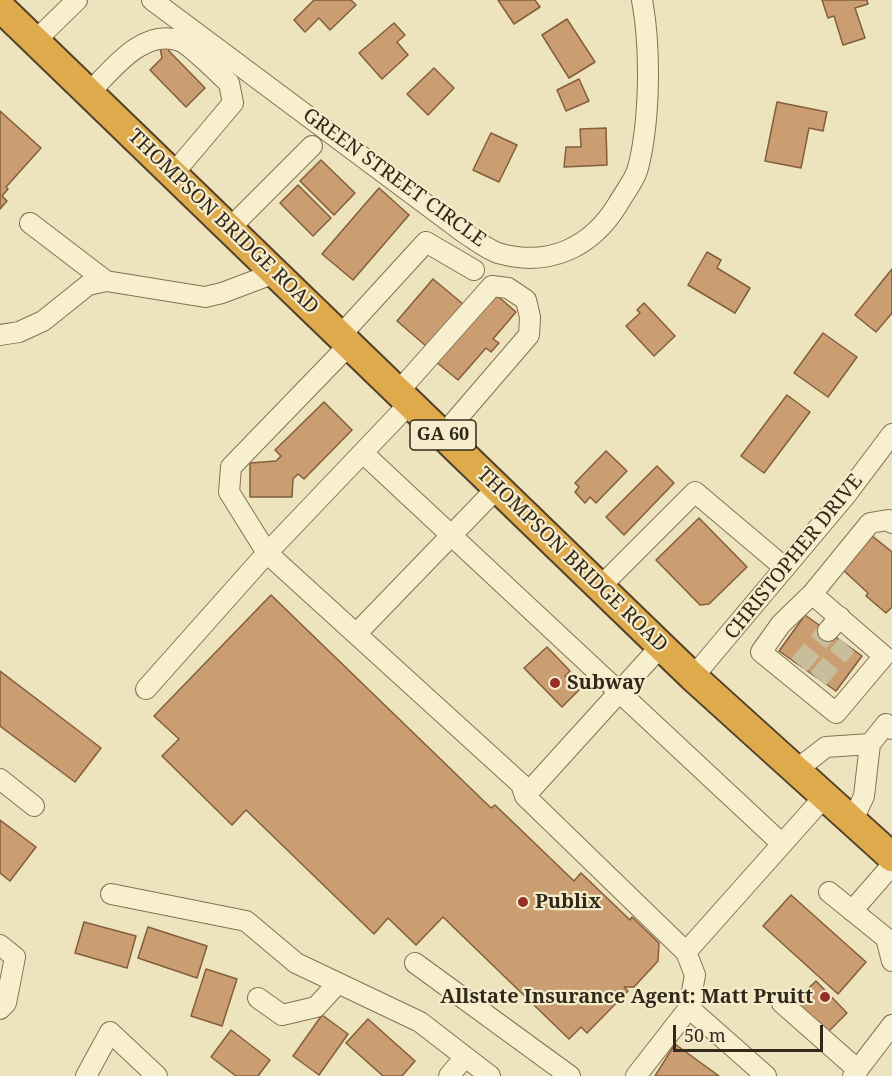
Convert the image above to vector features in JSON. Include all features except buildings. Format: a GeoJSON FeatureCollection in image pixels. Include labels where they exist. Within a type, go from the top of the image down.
{"type":"FeatureCollection","features":[{"type":"Feature","properties":{"kind":"highway","name":"THOMPSON BRIDGE ROAD"},"geometry":{"type":"LineString","coordinates":[[0,7],[693,677],[892,857]]}},
{"type":"Feature","properties":{"kind":"street"},"geometry":{"type":"LineString","coordinates":[[35,41],[77,0]]}},
{"type":"Feature","properties":{"kind":"street","name":"GREEN STREET CIRCLE"},"geometry":{"type":"LineString","coordinates":[[152,0],[463,232],[497,253],[536,259],[575,249],[607,223],[638,171],[646,121],[645,20],[642,0]]}},
{"type":"Feature","properties":{"kind":"street"},"geometry":{"type":"LineString","coordinates":[[89,93],[128,53],[153,39],[180,41],[229,83],[233,103],[173,174]]}},
{"type":"Feature","properties":{"kind":"street"},"geometry":{"type":"LineString","coordinates":[[229,229],[312,146]]}},
{"type":"Feature","properties":{"kind":"street"},"geometry":{"type":"LineString","coordinates":[[30,223],[106,281]]}},
{"type":"Feature","properties":{"kind":"street"},"geometry":{"type":"LineString","coordinates":[[474,270],[426,242],[345,340],[231,467],[229,492],[267,553],[521,784],[525,796],[686,952],[695,975],[689,1008],[636,1076]]}},
{"type":"Feature","properties":{"kind":"street"},"geometry":{"type":"LineString","coordinates":[[0,335],[19,332],[43,321],[88,285],[106,281],[205,297],[275,273]]}},
{"type":"Feature","properties":{"kind":"street"},"geometry":{"type":"LineString","coordinates":[[147,689],[267,553],[363,453],[492,285],[508,288],[526,300],[530,317],[529,335],[443,435]]}},
{"type":"Feature","properties":{"kind":"street","name":"CHRISTOPHER DRIVE"},"geometry":{"type":"LineString","coordinates":[[693,677],[756,605],[892,434]]}},
{"type":"Feature","properties":{"kind":"street"},"geometry":{"type":"LineString","coordinates":[[363,453],[621,690],[781,843]]}},
{"type":"Feature","properties":{"kind":"street"},"geometry":{"type":"LineString","coordinates":[[356,634],[497,488]]}},
{"type":"Feature","properties":{"kind":"street"},"geometry":{"type":"LineString","coordinates":[[600,587],[695,492],[785,568]]}},
{"type":"Feature","properties":{"kind":"street"},"geometry":{"type":"LineString","coordinates":[[812,594],[834,624],[852,639],[888,659],[836,713],[814,685],[794,670],[761,652],[781,624],[812,594],[870,523],[888,520],[892,523]]}},
{"type":"Feature","properties":{"kind":"street"},"geometry":{"type":"LineString","coordinates":[[756,605],[781,624]]}},
{"type":"Feature","properties":{"kind":"street"},"geometry":{"type":"LineString","coordinates":[[525,796],[661,646]]}},
{"type":"Feature","properties":{"kind":"street"},"geometry":{"type":"LineString","coordinates":[[852,822],[864,796],[870,744],[890,723]]}},
{"type":"Feature","properties":{"kind":"street"},"geometry":{"type":"LineString","coordinates":[[796,770],[826,747],[870,744]]}},
{"type":"Feature","properties":{"kind":"street"},"geometry":{"type":"LineString","coordinates":[[0,779],[34,806]]}},
{"type":"Feature","properties":{"kind":"street"},"geometry":{"type":"LineString","coordinates":[[686,952],[824,797]]}},
{"type":"Feature","properties":{"kind":"street"},"geometry":{"type":"LineString","coordinates":[[852,910],[892,866]]}},
{"type":"Feature","properties":{"kind":"street"},"geometry":{"type":"LineString","coordinates":[[829,892],[886,938],[892,961]]}},
{"type":"Feature","properties":{"kind":"street"},"geometry":{"type":"LineString","coordinates":[[111,894],[246,921],[296,963],[420,1022],[490,1076]]}},
{"type":"Feature","properties":{"kind":"street"},"geometry":{"type":"LineString","coordinates":[[0,945],[15,957],[6,1003],[0,1009]]}},
{"type":"Feature","properties":{"kind":"street"},"geometry":{"type":"LineString","coordinates":[[415,963],[570,1076]]}},
{"type":"Feature","properties":{"kind":"street"},"geometry":{"type":"LineString","coordinates":[[258,998],[282,1015],[316,1007],[338,983]]}},
{"type":"Feature","properties":{"kind":"street"},"geometry":{"type":"LineString","coordinates":[[782,1003],[855,1073],[886,1047],[892,1025]]}},
{"type":"Feature","properties":{"kind":"street"},"geometry":{"type":"LineString","coordinates":[[689,1008],[766,1076]]}},
{"type":"Feature","properties":{"kind":"street"},"geometry":{"type":"LineString","coordinates":[[86,1076],[110,1032],[157,1076]]}},
{"type":"Feature","properties":{"kind":"street"},"geometry":{"type":"LineString","coordinates":[[449,1076],[465,1057]]}},
{"type":"Feature","properties":{"kind":"tunnel"},"geometry":{"type":"LineString","coordinates":[[799,665],[828,631]]}},
{"type":"Feature","properties":{"kind":"tunnel"},"geometry":{"type":"LineString","coordinates":[[818,679],[847,645]]}},
{"type":"Feature","properties":{"kind":"place","name":"Subway"},"geometry":{"type":"Point","coordinates":[555,683]}},
{"type":"Feature","properties":{"kind":"place","name":"Publix"},"geometry":{"type":"Point","coordinates":[523,902]}},
{"type":"Feature","properties":{"kind":"place","name":"Allstate Insurance Agent: Matt Pruitt"},"geometry":{"type":"Point","coordinates":[825,997]}}]}
